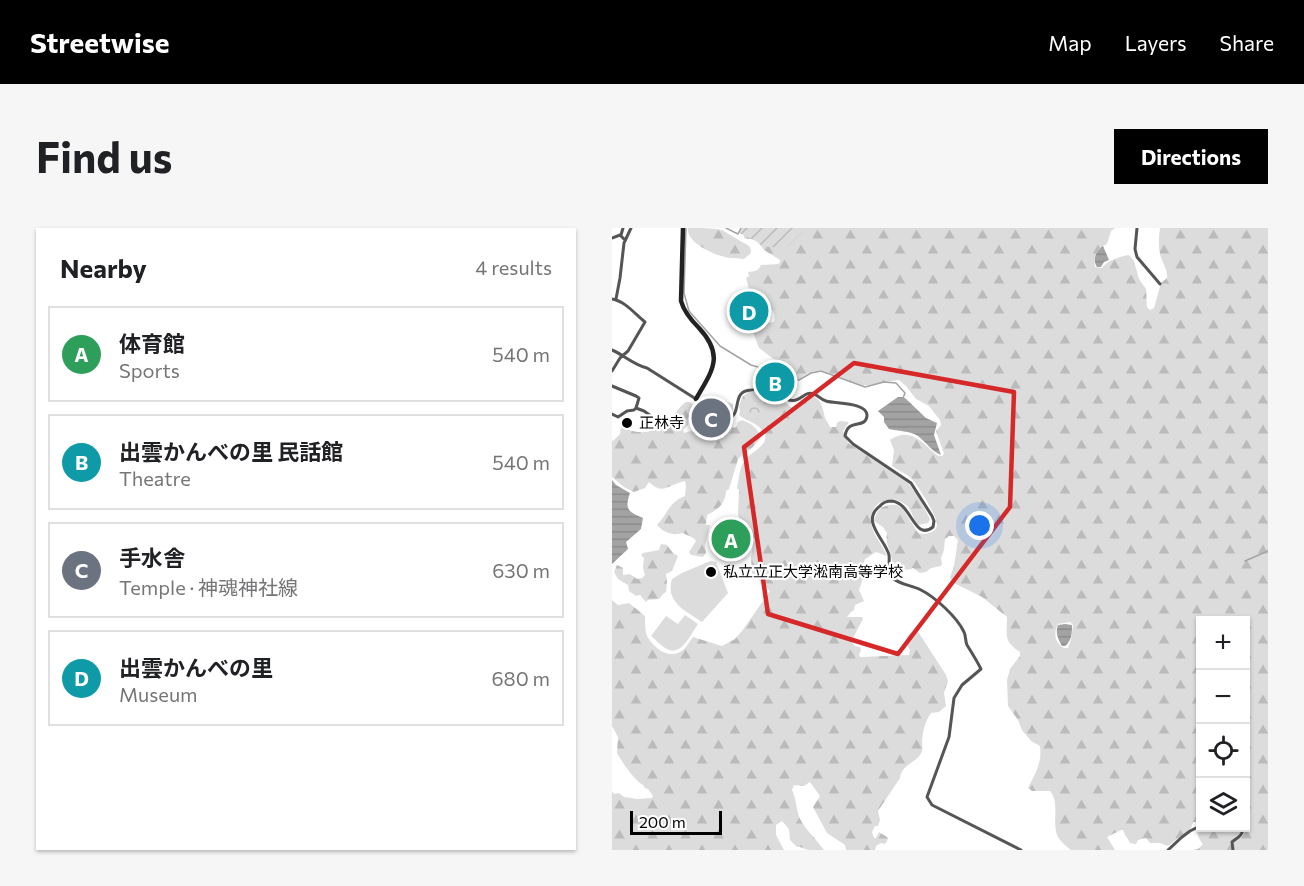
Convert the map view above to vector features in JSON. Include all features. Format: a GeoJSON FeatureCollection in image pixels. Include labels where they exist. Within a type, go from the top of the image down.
{"type":"FeatureCollection","features":[{"type":"Feature","properties":{"kind":"main road"},"geometry":{"type":"LineString","coordinates":[[683,228],[681,302],[685,312],[707,338],[714,354],[712,368],[696,399]]}},
{"type":"Feature","properties":{"kind":"street"},"geometry":{"type":"LineString","coordinates":[[621,235],[623,228]]}},
{"type":"Feature","properties":{"kind":"street"},"geometry":{"type":"LineString","coordinates":[[612,370],[628,351],[645,322],[627,306],[614,299],[625,240],[631,228]]}},
{"type":"Feature","properties":{"kind":"street"},"geometry":{"type":"LineString","coordinates":[[1137,228],[1137,257],[1160,284]]}},
{"type":"Feature","properties":{"kind":"street"},"geometry":{"type":"LineString","coordinates":[[612,238],[621,235]]}},
{"type":"Feature","properties":{"kind":"street"},"geometry":{"type":"LineString","coordinates":[[621,235],[625,240]]}},
{"type":"Feature","properties":{"kind":"street"},"geometry":{"type":"LineString","coordinates":[[612,350],[647,368],[725,420],[734,416],[741,394],[751,390],[780,395],[793,401],[812,393],[830,402],[859,406],[865,410],[867,416],[864,421],[853,424],[847,430],[848,440],[911,483],[934,521],[933,527],[924,531],[918,528],[900,504],[894,501],[878,507],[873,516],[873,522],[888,552],[889,573],[893,579],[922,590],[946,609],[965,633],[965,640],[981,669],[962,685],[954,698],[949,737],[927,796],[928,800],[932,805],[1021,850]]}},
{"type":"Feature","properties":{"kind":"street"},"geometry":{"type":"LineString","coordinates":[[612,386],[638,397],[636,408]]}},
{"type":"Feature","properties":{"kind":"street"},"geometry":{"type":"LineString","coordinates":[[612,414],[618,417],[636,408],[655,419]]}},
{"type":"Feature","properties":{"kind":"street"},"geometry":{"type":"LineString","coordinates":[[1168,850],[1196,828]]}},
{"type":"Feature","properties":{"kind":"street"},"geometry":{"type":"LineString","coordinates":[[1233,850],[1232,842],[1242,832]]}},
{"type":"Feature","properties":{"kind":"highlighted area"},"geometry":{"type":"Polygon","coordinates":[[[854,363],[1014,392],[1010,507],[898,654],[768,614],[744,447],[854,363]]]}},
{"type":"Feature","properties":{"kind":"green space"},"geometry":{"type":"Polygon","coordinates":[[[688,228],[722,230],[748,245],[751,253],[744,259],[717,255],[697,244],[689,234],[688,228]]]}},
{"type":"Feature","properties":{"kind":"green space"},"geometry":{"type":"Polygon","coordinates":[[[742,228],[801,228],[802,232],[787,247],[763,247],[739,233],[742,228]]]}},
{"type":"Feature","properties":{"kind":"green space"},"geometry":{"type":"Polygon","coordinates":[[[799,228],[1115,228],[1111,231],[1107,244],[1096,253],[1095,267],[1102,268],[1110,261],[1129,255],[1146,289],[1147,307],[1150,310],[1154,308],[1161,283],[1167,278],[1159,251],[1160,228],[1268,228],[1268,850],[1193,850],[1203,844],[1198,832],[1250,832],[1250,616],[1196,616],[1196,822],[1193,822],[1191,828],[1168,846],[1150,843],[1146,838],[1138,840],[1136,844],[1130,843],[1123,830],[1107,837],[1115,850],[1071,850],[1061,841],[1056,829],[1055,801],[1050,791],[1032,791],[1028,788],[1039,763],[1040,746],[1031,741],[1022,730],[1008,706],[1007,680],[1010,669],[1020,656],[1020,652],[1008,641],[1007,617],[982,597],[952,582],[950,577],[958,540],[954,536],[945,539],[941,566],[920,573],[913,568],[900,567],[892,561],[887,533],[874,521],[882,508],[897,505],[903,509],[918,533],[932,532],[936,528],[934,515],[915,483],[892,466],[894,450],[890,440],[897,436],[910,435],[938,456],[942,456],[944,454],[936,431],[941,425],[940,420],[929,406],[916,399],[899,380],[861,385],[821,370],[808,373],[799,379],[792,379],[782,373],[783,366],[759,348],[745,318],[745,316],[768,323],[774,322],[775,317],[771,309],[751,297],[746,278],[749,276],[748,272],[757,270],[761,265],[778,264],[780,260],[764,250],[757,241],[744,238],[744,235],[799,228]],[[1070,622],[1058,624],[1055,634],[1061,646],[1068,648],[1073,625],[1070,622]]]}},
{"type":"Feature","properties":{"kind":"green space"},"geometry":{"type":"Polygon","coordinates":[[[749,392],[764,396],[764,409],[754,421],[741,416],[739,407],[742,397],[749,392]]]}},
{"type":"Feature","properties":{"kind":"green space"},"geometry":{"type":"Polygon","coordinates":[[[748,393],[774,397],[795,408],[798,408],[809,397],[815,397],[821,404],[830,427],[836,427],[840,421],[849,422],[843,431],[848,443],[908,483],[918,496],[930,519],[928,523],[918,525],[908,507],[900,501],[888,500],[874,509],[871,515],[872,527],[887,556],[876,552],[865,559],[859,590],[864,601],[855,605],[854,610],[847,617],[862,617],[863,619],[852,642],[855,646],[860,647],[860,657],[909,655],[907,638],[917,630],[946,675],[948,681],[944,693],[946,706],[939,712],[931,713],[924,730],[920,755],[901,773],[878,811],[880,820],[872,832],[874,838],[879,832],[888,839],[885,844],[881,843],[876,846],[875,850],[846,850],[845,845],[827,833],[813,807],[820,796],[810,782],[804,786],[794,785],[792,790],[800,819],[824,850],[797,847],[790,840],[789,829],[782,821],[776,825],[776,835],[784,850],[612,850],[612,791],[614,794],[619,793],[624,797],[637,799],[653,796],[632,775],[617,753],[618,737],[612,726],[612,600],[618,605],[629,603],[645,616],[646,632],[650,640],[661,651],[675,654],[684,650],[693,637],[722,646],[735,639],[770,591],[752,573],[751,557],[754,539],[738,515],[739,474],[745,460],[765,440],[760,428],[739,415],[748,393]]]}},
{"type":"Feature","properties":{"kind":"green space"},"geometry":{"type":"Polygon","coordinates":[[[686,402],[690,402],[706,415],[704,418],[692,414],[688,425],[683,430],[684,433],[691,431],[705,437],[717,431],[721,438],[724,438],[721,427],[708,419],[712,414],[734,428],[742,420],[749,423],[761,438],[738,459],[723,503],[707,515],[706,525],[710,525],[705,546],[706,553],[703,557],[691,555],[689,552],[696,541],[693,538],[683,533],[669,533],[657,525],[672,505],[685,496],[685,481],[662,489],[649,482],[645,488],[634,492],[612,477],[612,440],[620,434],[621,427],[637,432],[649,432],[666,421],[686,402]]]}},
{"type":"Feature","properties":{"kind":"green space"},"geometry":{"type":"Polygon","coordinates":[[[727,402],[733,404],[733,409],[729,418],[724,418],[720,416],[720,412],[727,402]]]}},
{"type":"Feature","properties":{"kind":"green space"},"geometry":{"type":"Polygon","coordinates":[[[727,527],[738,529],[735,550],[723,548],[727,527]]]}},
{"type":"Feature","properties":{"kind":"green space"},"geometry":{"type":"Polygon","coordinates":[[[661,544],[667,545],[678,556],[672,571],[666,574],[666,592],[659,599],[646,602],[640,595],[636,596],[629,591],[628,585],[618,579],[614,572],[617,565],[623,568],[623,575],[630,574],[637,579],[642,578],[645,575],[644,558],[641,555],[659,550],[661,544]]]}},
{"type":"Feature","properties":{"kind":"green space"},"geometry":{"type":"Polygon","coordinates":[[[710,561],[716,562],[728,593],[702,622],[674,600],[671,594],[672,579],[710,561]]]}},
{"type":"Feature","properties":{"kind":"green space"},"geometry":{"type":"Polygon","coordinates":[[[685,615],[698,624],[677,650],[667,649],[651,636],[666,616],[678,624],[685,615]]]}},
{"type":"Feature","properties":{"kind":"shaded area"},"geometry":{"type":"Polygon","coordinates":[[[1103,246],[1109,260],[1101,267],[1097,267],[1096,255],[1103,246]]]}},
{"type":"Feature","properties":{"kind":"shaded area"},"geometry":{"type":"Polygon","coordinates":[[[898,397],[905,398],[926,418],[937,423],[934,435],[941,455],[915,434],[889,429],[884,422],[884,417],[878,411],[898,397]]]}},
{"type":"Feature","properties":{"kind":"shaded area"},"geometry":{"type":"Polygon","coordinates":[[[612,480],[630,493],[629,510],[643,518],[641,529],[626,542],[628,549],[612,564],[612,480]]]}},
{"type":"Feature","properties":{"kind":"shaded area"},"geometry":{"type":"Polygon","coordinates":[[[1058,625],[1072,625],[1072,633],[1067,644],[1062,646],[1057,636],[1057,628],[1058,625]]]}},
{"type":"Feature","properties":{"kind":"waterway"},"geometry":{"type":"LineString","coordinates":[[686,228],[684,293],[689,311],[720,346],[751,365],[772,371]]}},
{"type":"Feature","properties":{"kind":"waterway"},"geometry":{"type":"LineString","coordinates":[[726,228],[738,234],[741,228]]}},
{"type":"Feature","properties":{"kind":"waterway"},"geometry":{"type":"LineString","coordinates":[[776,373],[799,380],[811,373],[821,371],[865,387],[884,382],[896,383],[905,393],[903,398]]}},
{"type":"Feature","properties":{"kind":"waterway"},"geometry":{"type":"LineString","coordinates":[[1245,561],[1268,551]]}},
{"type":"Feature","properties":{"kind":"place","name":"出雲かんべの里"},"geometry":{"type":"Point","coordinates":[749,311]}},
{"type":"Feature","properties":{"kind":"place","name":"出雲かんべの里 民話館"},"geometry":{"type":"Point","coordinates":[775,382]}},
{"type":"Feature","properties":{"kind":"place","name":"手水舎"},"geometry":{"type":"Point","coordinates":[711,418]}},
{"type":"Feature","properties":{"kind":"place","name":"正林寺"},"geometry":{"type":"Point","coordinates":[627,423]}},
{"type":"Feature","properties":{"kind":"place","name":"体育館"},"geometry":{"type":"Point","coordinates":[731,539]}},
{"type":"Feature","properties":{"kind":"place","name":"私立立正大学淞南高等学校"},"geometry":{"type":"Point","coordinates":[711,572]}}]}
